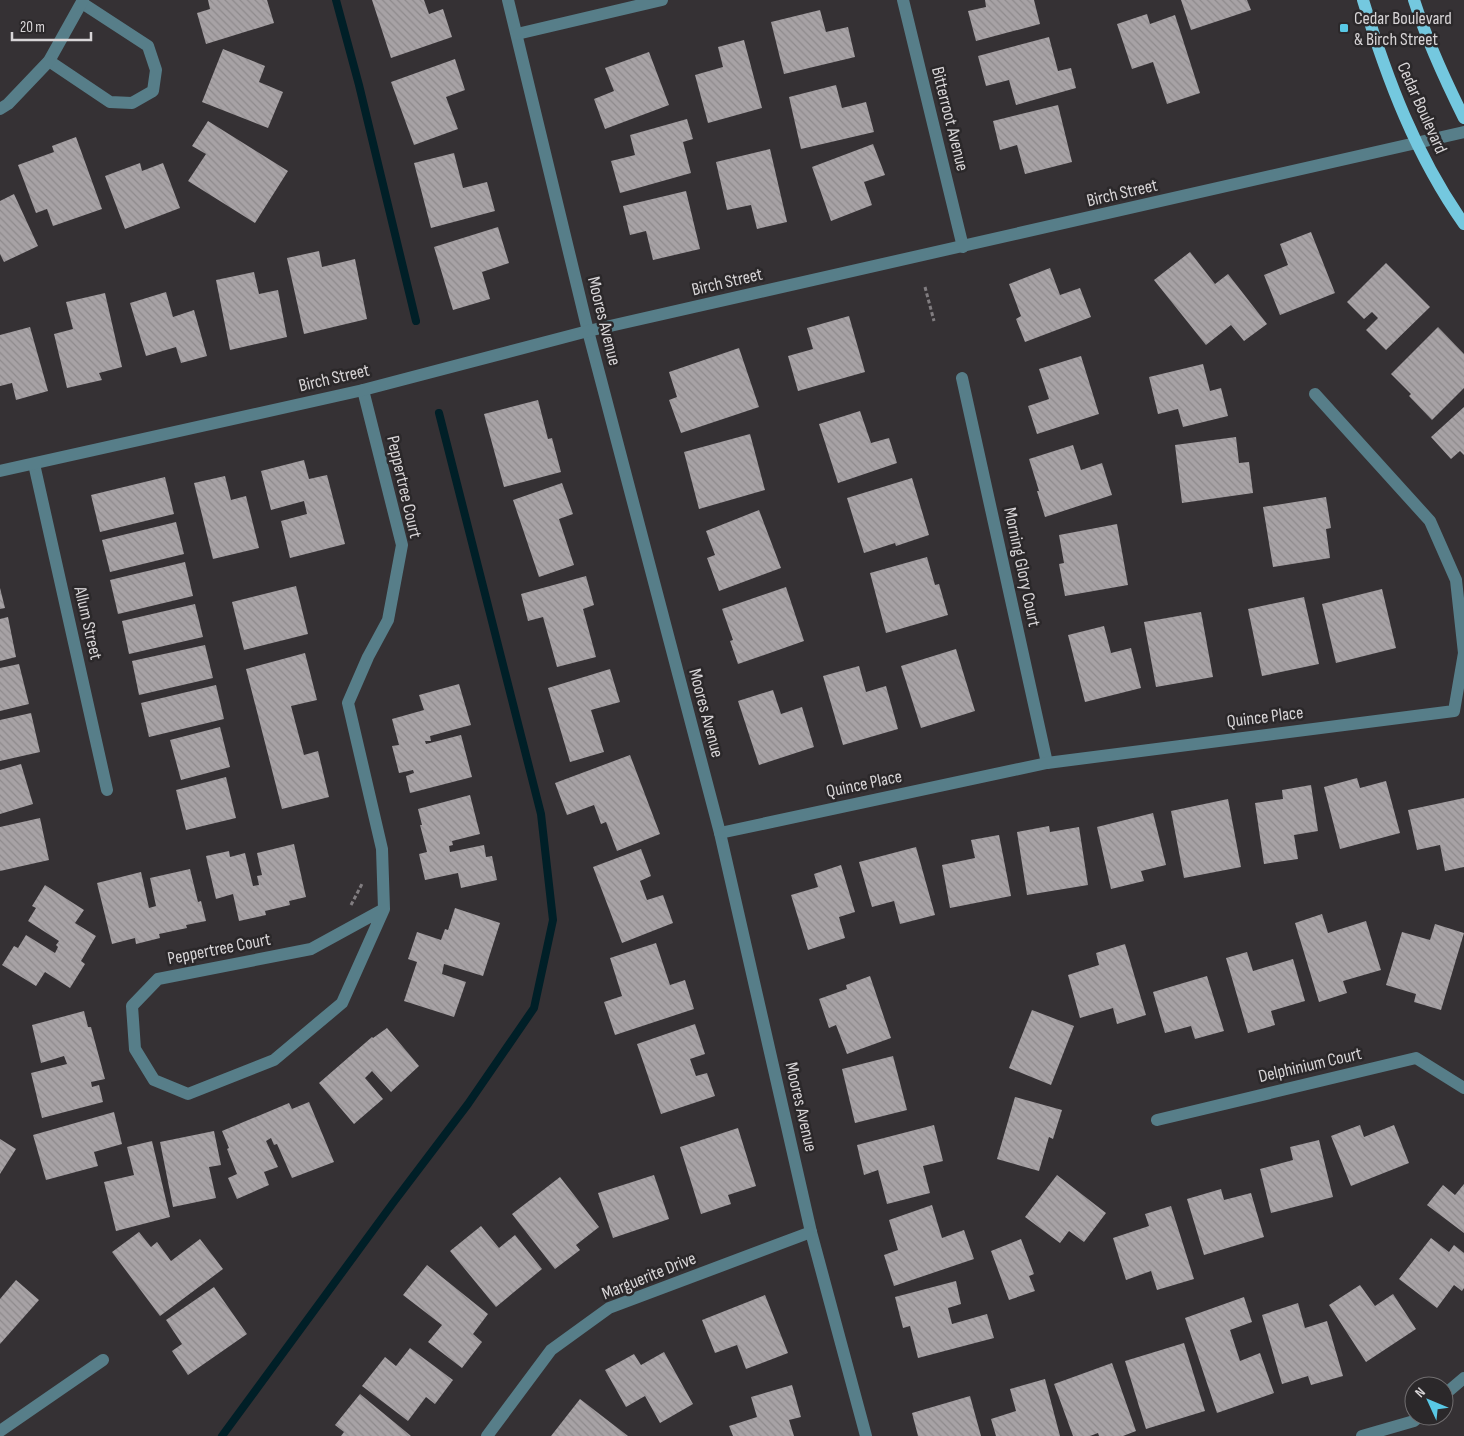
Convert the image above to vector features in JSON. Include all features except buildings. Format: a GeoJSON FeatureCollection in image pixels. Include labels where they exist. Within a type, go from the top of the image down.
{"type":"FeatureCollection","features":[{"type":"Feature","properties":{"kind":"main road","name":"Cedar Boulevard"},"geometry":{"type":"LineString","coordinates":[[1363,0],[1395,95],[1416,143],[1449,202],[1464,224]]}},
{"type":"Feature","properties":{"kind":"main road","name":"Cedar Boulevard"},"geometry":{"type":"LineString","coordinates":[[1414,0],[1423,29],[1464,118]]}},
{"type":"Feature","properties":{"kind":"street","name":"Moores Avenue"},"geometry":{"type":"LineString","coordinates":[[508,0],[588,331],[720,833],[811,1232],[866,1436]]}},
{"type":"Feature","properties":{"kind":"street"},"geometry":{"type":"LineString","coordinates":[[517,34],[662,0]]}},
{"type":"Feature","properties":{"kind":"street","name":"Bitterroot Avenue"},"geometry":{"type":"LineString","coordinates":[[904,0],[963,247]]}},
{"type":"Feature","properties":{"kind":"street"},"geometry":{"type":"LineString","coordinates":[[0,108],[8,104],[49,61],[83,1],[148,46],[156,70],[153,91],[132,103],[110,102],[49,61]]}},
{"type":"Feature","properties":{"kind":"street","name":"Birch Street"},"geometry":{"type":"LineString","coordinates":[[0,471],[363,390],[588,331],[1464,132]]}},
{"type":"Feature","properties":{"kind":"street","name":"Morning Glory Court"},"geometry":{"type":"LineString","coordinates":[[962,378],[1047,763]]}},
{"type":"Feature","properties":{"kind":"street","name":"Peppertree Court"},"geometry":{"type":"LineString","coordinates":[[363,390],[402,545],[388,620],[368,657],[348,703],[382,849],[384,908],[342,1003],[274,1060],[188,1094],[154,1080],[135,1049],[132,1006],[158,979],[311,949],[384,908]]}},
{"type":"Feature","properties":{"kind":"street","name":"Quince Place"},"geometry":{"type":"LineString","coordinates":[[720,833],[1047,763],[1454,711],[1464,653],[1456,580],[1430,521],[1315,394]]}},
{"type":"Feature","properties":{"kind":"street","name":"Allum Street"},"geometry":{"type":"LineString","coordinates":[[34,464],[107,790]]}},
{"type":"Feature","properties":{"kind":"street","name":"Delphinium Court"},"geometry":{"type":"LineString","coordinates":[[1157,1120],[1416,1058],[1464,1088]]}},
{"type":"Feature","properties":{"kind":"street","name":"Marguerite Drive"},"geometry":{"type":"LineString","coordinates":[[487,1436],[551,1350],[609,1308],[811,1232]]}},
{"type":"Feature","properties":{"kind":"street"},"geometry":{"type":"LineString","coordinates":[[0,1431],[103,1360]]}},
{"type":"Feature","properties":{"kind":"street"},"geometry":{"type":"LineString","coordinates":[[1454,1387],[1464,1378]]}},
{"type":"Feature","properties":{"kind":"street"},"geometry":{"type":"LineString","coordinates":[[1362,1436],[1404,1424]]}},
{"type":"Feature","properties":{"kind":"path"},"geometry":{"type":"LineString","coordinates":[[925,287],[934,321]]}},
{"type":"Feature","properties":{"kind":"path"},"geometry":{"type":"LineString","coordinates":[[347,912],[363,882]]}},
{"type":"Feature","properties":{"kind":"waterway"},"geometry":{"type":"LineString","coordinates":[[336,0],[359,85],[416,321]]}},
{"type":"Feature","properties":{"kind":"waterway"},"geometry":{"type":"LineString","coordinates":[[222,1436],[468,1104],[534,1008],[553,920],[541,814],[439,413]]}},
{"type":"Feature","properties":{"kind":"place","name":"Cedar Boulevard & Birch Street"},"geometry":{"type":"Point","coordinates":[1344,28]}}]}
